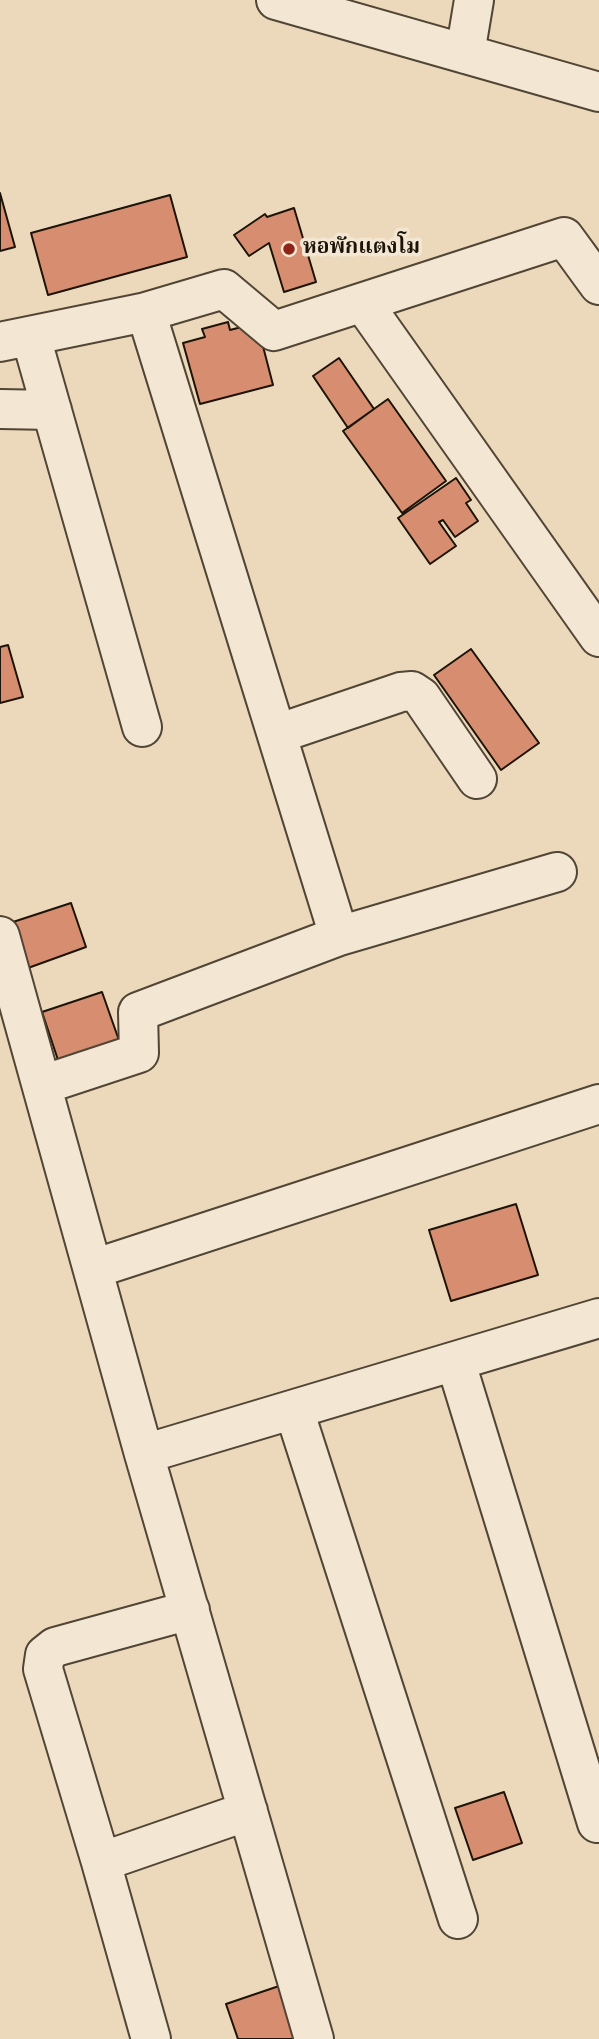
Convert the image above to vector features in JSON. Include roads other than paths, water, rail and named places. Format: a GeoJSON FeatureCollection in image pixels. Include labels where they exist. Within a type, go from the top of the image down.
{"type":"FeatureCollection","features":[{"type":"Feature","properties":{"kind":"street"},"geometry":{"type":"LineString","coordinates":[[276,0],[599,92]]}},
{"type":"Feature","properties":{"kind":"street"},"geometry":{"type":"LineString","coordinates":[[465,54],[474,0]]}},
{"type":"Feature","properties":{"kind":"street"},"geometry":{"type":"LineString","coordinates":[[142,727],[51,410],[15,340],[146,312],[224,289],[274,331],[564,237],[599,285]]}},
{"type":"Feature","properties":{"kind":"street"},"geometry":{"type":"LineString","coordinates":[[363,303],[599,637]]}},
{"type":"Feature","properties":{"kind":"street"},"geometry":{"type":"LineString","coordinates":[[146,312],[339,936]]}},
{"type":"Feature","properties":{"kind":"street"},"geometry":{"type":"LineString","coordinates":[[0,409],[51,410]]}},
{"type":"Feature","properties":{"kind":"street"},"geometry":{"type":"LineString","coordinates":[[276,734],[401,692],[412,691],[421,697],[477,779]]}},
{"type":"Feature","properties":{"kind":"street"},"geometry":{"type":"LineString","coordinates":[[43,1085],[139,1053],[138,1012],[339,936],[557,872]]}},
{"type":"Feature","properties":{"kind":"street"},"geometry":{"type":"LineString","coordinates":[[0,936],[144,1454],[314,2039]]}},
{"type":"Feature","properties":{"kind":"street"},"geometry":{"type":"LineString","coordinates":[[93,1269],[599,1104]]}},
{"type":"Feature","properties":{"kind":"street"},"geometry":{"type":"LineString","coordinates":[[144,1454],[456,1363],[599,1318]]}},
{"type":"Feature","properties":{"kind":"street"},"geometry":{"type":"LineString","coordinates":[[456,1363],[597,1823]]}},
{"type":"Feature","properties":{"kind":"street"},"geometry":{"type":"LineString","coordinates":[[294,1410],[458,1919]]}},
{"type":"Feature","properties":{"kind":"street"},"geometry":{"type":"LineString","coordinates":[[151,2039],[43,1669],[45,1656],[55,1647],[190,1610]]}},
{"type":"Feature","properties":{"kind":"street"},"geometry":{"type":"LineString","coordinates":[[101,1862],[248,1811]]}},
{"type":"Feature","properties":{"kind":"place","name":"หอพักแตงโม"},"geometry":{"type":"Point","coordinates":[289,249]}}]}
